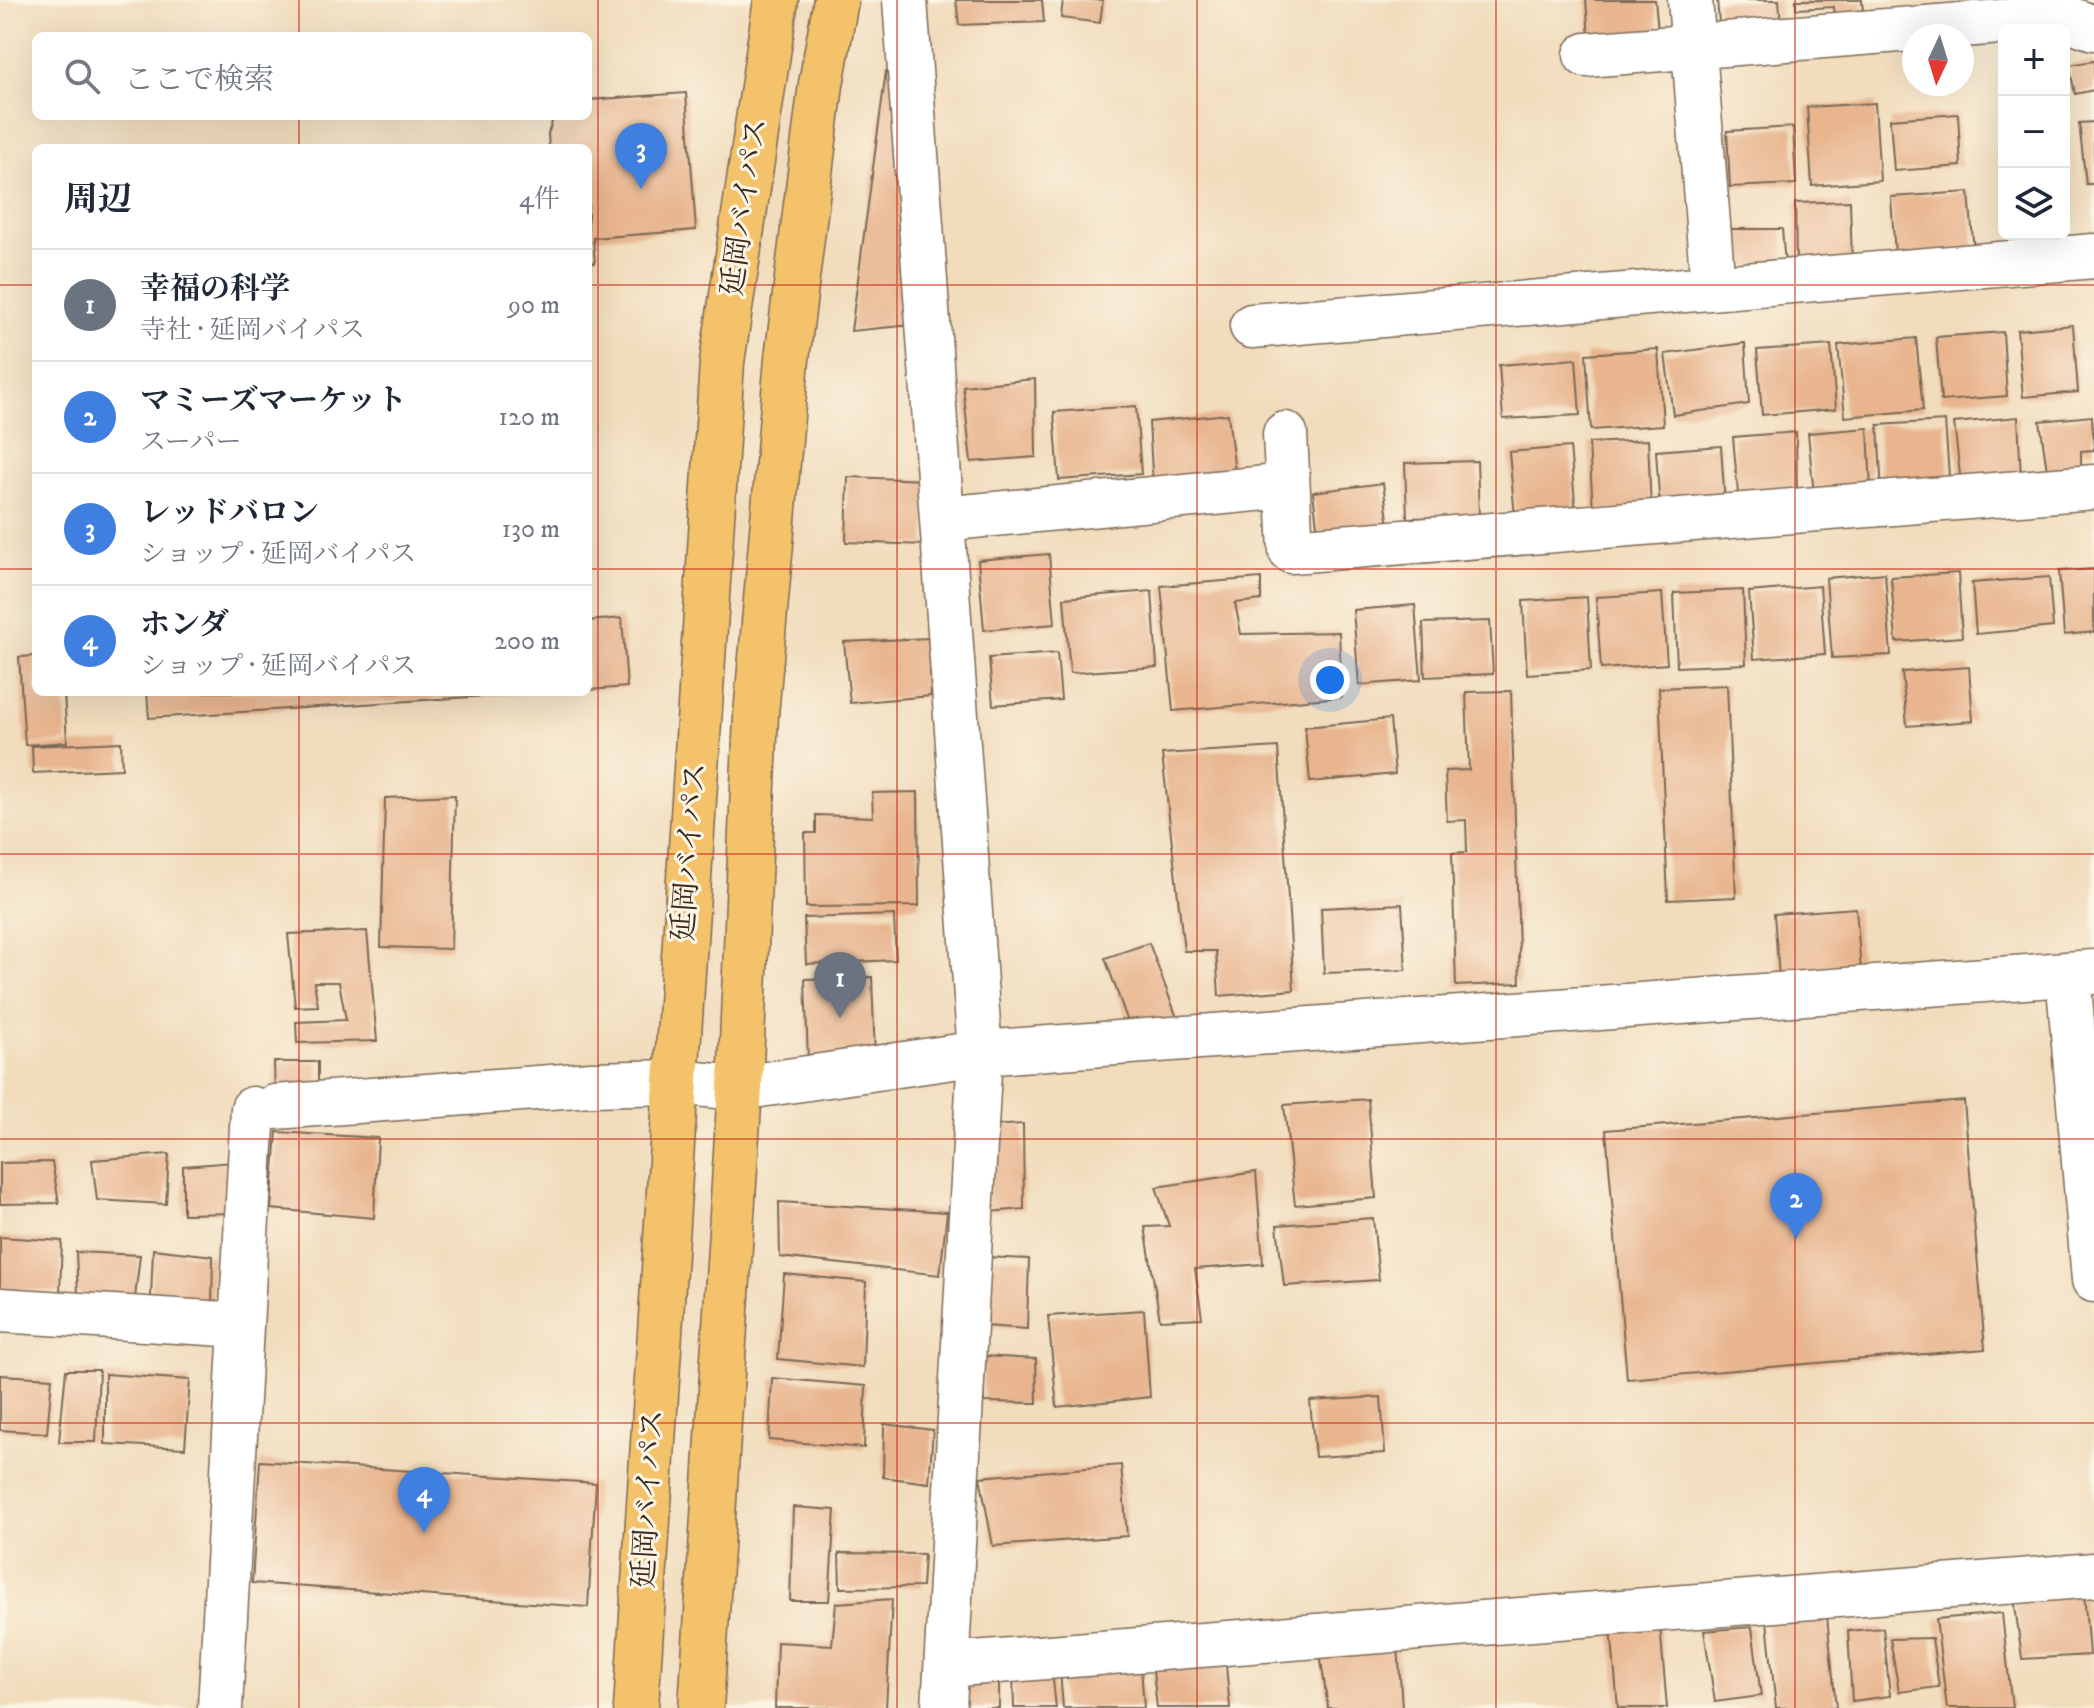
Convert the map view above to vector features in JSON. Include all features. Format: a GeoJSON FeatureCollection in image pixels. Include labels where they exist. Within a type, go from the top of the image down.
{"type":"FeatureCollection","features":[{"type":"Feature","properties":{"kind":"highway","name":"延岡バイパス"},"geometry":{"type":"LineString","coordinates":[[636,1708],[722,362],[776,0]]}},
{"type":"Feature","properties":{"kind":"highway","name":"延岡バイパス"},"geometry":{"type":"LineString","coordinates":[[701,1708],[740,1088],[756,715],[783,405],[821,84],[836,0]]}},
{"type":"Feature","properties":{"kind":"street"},"geometry":{"type":"LineString","coordinates":[[905,0],[980,1053],[944,1708]]}},
{"type":"Feature","properties":{"kind":"street"},"geometry":{"type":"LineString","coordinates":[[1690,0],[1713,286]]}},
{"type":"Feature","properties":{"kind":"street"},"geometry":{"type":"LineString","coordinates":[[1586,55],[2063,17],[2094,28]]}},
{"type":"Feature","properties":{"kind":"street"},"geometry":{"type":"LineString","coordinates":[[1252,326],[2094,256]]}},
{"type":"Feature","properties":{"kind":"street"},"geometry":{"type":"LineString","coordinates":[[1285,434],[1291,551],[2094,487]]}},
{"type":"Feature","properties":{"kind":"street"},"geometry":{"type":"LineString","coordinates":[[942,519],[1287,486]]}},
{"type":"Feature","properties":{"kind":"street"},"geometry":{"type":"LineString","coordinates":[[220,1708],[241,1325],[264,1108],[674,1082],[740,1088],[980,1053],[2081,973],[2094,1280]]}},
{"type":"Feature","properties":{"kind":"street"},"geometry":{"type":"LineString","coordinates":[[0,1310],[241,1325]]}},
{"type":"Feature","properties":{"kind":"street"},"geometry":{"type":"LineString","coordinates":[[947,1665],[2094,1575]]}},
{"type":"Feature","properties":{"kind":"building"},"geometry":{"type":"Polygon","coordinates":[[[956,0],[1042,0],[1044,22],[959,25],[956,0]]]}},
{"type":"Feature","properties":{"kind":"building"},"geometry":{"type":"Polygon","coordinates":[[[1063,0],[1103,0],[1100,23],[1061,18],[1063,0]]]}},
{"type":"Feature","properties":{"kind":"building"},"geometry":{"type":"Polygon","coordinates":[[[1586,0],[1655,0],[1658,31],[1589,37],[1586,0]]]}},
{"type":"Feature","properties":{"kind":"building"},"geometry":{"type":"Polygon","coordinates":[[[1717,0],[1779,0],[1781,27],[1720,32],[1717,0]]]}},
{"type":"Feature","properties":{"kind":"building"},"geometry":{"type":"Polygon","coordinates":[[[1796,0],[1862,0],[1864,25],[1836,26],[1834,7],[1796,9],[1796,0]]]}},
{"type":"Feature","properties":{"kind":"building"},"geometry":{"type":"Polygon","coordinates":[[[2094,61],[2094,90],[2075,94],[2070,65],[2094,61]]]}},
{"type":"Feature","properties":{"kind":"building"},"geometry":{"type":"Polygon","coordinates":[[[886,71],[897,71],[912,325],[851,331],[886,71]]]}},
{"type":"Feature","properties":{"kind":"building"},"geometry":{"type":"Polygon","coordinates":[[[686,93],[696,230],[593,238],[595,263],[592,263],[592,144],[549,144],[548,134],[553,120],[592,120],[592,100],[686,93]]]}},
{"type":"Feature","properties":{"kind":"building"},"geometry":{"type":"Polygon","coordinates":[[[1875,103],[1880,181],[1812,186],[1807,107],[1875,103]]]}},
{"type":"Feature","properties":{"kind":"building"},"geometry":{"type":"Polygon","coordinates":[[[1958,114],[1961,166],[1894,171],[1890,119],[1958,114]]]}},
{"type":"Feature","properties":{"kind":"building"},"geometry":{"type":"Polygon","coordinates":[[[2094,122],[2094,184],[2086,184],[2079,123],[2094,122]]]}},
{"type":"Feature","properties":{"kind":"building"},"geometry":{"type":"Polygon","coordinates":[[[1793,127],[1796,184],[1730,187],[1727,131],[1793,127]]]}},
{"type":"Feature","properties":{"kind":"building"},"geometry":{"type":"Polygon","coordinates":[[[1969,192],[1975,264],[1896,270],[1891,197],[1969,192]]]}},
{"type":"Feature","properties":{"kind":"building"},"geometry":{"type":"Polygon","coordinates":[[[1850,201],[1852,263],[1796,265],[1795,203],[1850,201]]]}},
{"type":"Feature","properties":{"kind":"building"},"geometry":{"type":"Polygon","coordinates":[[[1730,229],[1782,229],[1785,265],[1733,267],[1730,229]]]}},
{"type":"Feature","properties":{"kind":"building"},"geometry":{"type":"Polygon","coordinates":[[[2073,325],[2078,392],[2023,397],[2017,330],[2073,325]]]}},
{"type":"Feature","properties":{"kind":"building"},"geometry":{"type":"Polygon","coordinates":[[[2003,332],[2007,396],[1941,401],[1936,337],[2003,332]]]}},
{"type":"Feature","properties":{"kind":"building"},"geometry":{"type":"Polygon","coordinates":[[[1916,338],[1923,410],[1845,417],[1838,345],[1916,338]]]}},
{"type":"Feature","properties":{"kind":"building"},"geometry":{"type":"Polygon","coordinates":[[[1745,343],[1749,404],[1673,415],[1665,354],[1745,343]]]}},
{"type":"Feature","properties":{"kind":"building"},"geometry":{"type":"Polygon","coordinates":[[[1831,345],[1836,409],[1762,415],[1757,350],[1831,345]]]}},
{"type":"Feature","properties":{"kind":"building"},"geometry":{"type":"Polygon","coordinates":[[[1658,349],[1663,425],[1591,430],[1586,354],[1658,349]]]}},
{"type":"Feature","properties":{"kind":"building"},"geometry":{"type":"Polygon","coordinates":[[[1576,359],[1580,415],[1503,419],[1499,365],[1576,359]]]}},
{"type":"Feature","properties":{"kind":"building"},"geometry":{"type":"Polygon","coordinates":[[[1035,379],[1036,457],[971,462],[963,386],[1035,379]]]}},
{"type":"Feature","properties":{"kind":"building"},"geometry":{"type":"Polygon","coordinates":[[[1136,406],[1141,474],[1059,480],[1054,412],[1136,406]]]}},
{"type":"Feature","properties":{"kind":"building"},"geometry":{"type":"Polygon","coordinates":[[[1228,414],[1236,482],[1153,488],[1149,422],[1228,414]]]}},
{"type":"Feature","properties":{"kind":"building"},"geometry":{"type":"Polygon","coordinates":[[[2092,416],[2094,450],[2081,451],[2081,476],[2048,478],[2040,421],[2092,416]]]}},
{"type":"Feature","properties":{"kind":"building"},"geometry":{"type":"Polygon","coordinates":[[[2018,417],[2021,478],[1961,483],[1954,423],[2018,417]]]}},
{"type":"Feature","properties":{"kind":"building"},"geometry":{"type":"Polygon","coordinates":[[[1945,421],[1950,490],[1882,494],[1878,425],[1945,421]]]}},
{"type":"Feature","properties":{"kind":"building"},"geometry":{"type":"Polygon","coordinates":[[[1868,428],[1871,492],[1814,496],[1808,433],[1868,428]]]}},
{"type":"Feature","properties":{"kind":"building"},"geometry":{"type":"Polygon","coordinates":[[[1796,432],[1797,500],[1739,505],[1733,437],[1796,432]]]}},
{"type":"Feature","properties":{"kind":"building"},"geometry":{"type":"Polygon","coordinates":[[[1648,440],[1651,510],[1593,511],[1589,443],[1648,440]]]}},
{"type":"Feature","properties":{"kind":"building"},"geometry":{"type":"Polygon","coordinates":[[[1721,446],[1725,505],[1660,510],[1656,451],[1721,446]]]}},
{"type":"Feature","properties":{"kind":"building"},"geometry":{"type":"Polygon","coordinates":[[[1570,447],[1577,523],[1516,528],[1509,452],[1570,447]]]}},
{"type":"Feature","properties":{"kind":"building"},"geometry":{"type":"Polygon","coordinates":[[[1477,461],[1479,516],[1407,518],[1405,463],[1477,461]]]}},
{"type":"Feature","properties":{"kind":"building"},"geometry":{"type":"Polygon","coordinates":[[[848,477],[927,480],[925,545],[846,542],[848,477]]]}},
{"type":"Feature","properties":{"kind":"building"},"geometry":{"type":"Polygon","coordinates":[[[1383,483],[1389,526],[1318,534],[1313,492],[1383,483]]]}},
{"type":"Feature","properties":{"kind":"building"},"geometry":{"type":"Polygon","coordinates":[[[1049,554],[1055,624],[984,630],[978,560],[1049,554]]]}},
{"type":"Feature","properties":{"kind":"building"},"geometry":{"type":"Polygon","coordinates":[[[2094,569],[2094,632],[2064,635],[2059,571],[2094,569]]]}},
{"type":"Feature","properties":{"kind":"building"},"geometry":{"type":"Polygon","coordinates":[[[1885,573],[1891,655],[1832,658],[1826,578],[1885,573]]]}},
{"type":"Feature","properties":{"kind":"building"},"geometry":{"type":"Polygon","coordinates":[[[1958,573],[1962,637],[1896,642],[1891,577],[1958,573]]]}},
{"type":"Feature","properties":{"kind":"building"},"geometry":{"type":"Polygon","coordinates":[[[2049,577],[2053,627],[1976,634],[1972,583],[2049,577]]]}},
{"type":"Feature","properties":{"kind":"building"},"geometry":{"type":"Polygon","coordinates":[[[1261,578],[1261,600],[1235,603],[1241,634],[1339,632],[1342,697],[1173,711],[1161,586],[1261,578]]]}},
{"type":"Feature","properties":{"kind":"building"},"geometry":{"type":"Polygon","coordinates":[[[1820,586],[1825,654],[1754,659],[1749,592],[1820,586]]]}},
{"type":"Feature","properties":{"kind":"building"},"geometry":{"type":"Polygon","coordinates":[[[1743,590],[1746,664],[1677,667],[1674,593],[1743,590]]]}},
{"type":"Feature","properties":{"kind":"building"},"geometry":{"type":"Polygon","coordinates":[[[1152,591],[1157,667],[1070,673],[1064,598],[1152,591]]]}},
{"type":"Feature","properties":{"kind":"building"},"geometry":{"type":"Polygon","coordinates":[[[1662,593],[1667,664],[1601,669],[1596,597],[1662,593]]]}},
{"type":"Feature","properties":{"kind":"building"},"geometry":{"type":"Polygon","coordinates":[[[1587,597],[1591,670],[1527,674],[1523,601],[1587,597]]]}},
{"type":"Feature","properties":{"kind":"building"},"geometry":{"type":"Polygon","coordinates":[[[1415,605],[1421,680],[1359,685],[1353,610],[1415,605]]]}},
{"type":"Feature","properties":{"kind":"building"},"geometry":{"type":"Polygon","coordinates":[[[622,618],[627,687],[592,690],[592,621],[622,618]]]}},
{"type":"Feature","properties":{"kind":"building"},"geometry":{"type":"Polygon","coordinates":[[[1490,621],[1493,674],[1425,677],[1423,623],[1490,621]]]}},
{"type":"Feature","properties":{"kind":"building"},"geometry":{"type":"Polygon","coordinates":[[[929,638],[931,696],[850,703],[844,642],[929,638]]]}},
{"type":"Feature","properties":{"kind":"building"},"geometry":{"type":"Polygon","coordinates":[[[1057,653],[1061,700],[993,705],[989,658],[1057,653]]]}},
{"type":"Feature","properties":{"kind":"building"},"geometry":{"type":"Polygon","coordinates":[[[32,656],[32,696],[64,696],[67,742],[25,745],[19,657],[32,656]]]}},
{"type":"Feature","properties":{"kind":"building"},"geometry":{"type":"Polygon","coordinates":[[[1969,667],[1973,721],[1907,726],[1902,672],[1969,667]]]}},
{"type":"Feature","properties":{"kind":"building"},"geometry":{"type":"Polygon","coordinates":[[[1727,685],[1736,897],[1668,900],[1659,688],[1727,685]]]}},
{"type":"Feature","properties":{"kind":"building"},"geometry":{"type":"Polygon","coordinates":[[[1511,691],[1520,983],[1456,986],[1452,853],[1467,852],[1466,820],[1447,821],[1445,771],[1469,770],[1466,692],[1511,691]]]}},
{"type":"Feature","properties":{"kind":"building"},"geometry":{"type":"Polygon","coordinates":[[[147,696],[485,696],[149,718],[147,696]]]}},
{"type":"Feature","properties":{"kind":"building"},"geometry":{"type":"Polygon","coordinates":[[[1390,719],[1395,774],[1310,782],[1305,727],[1390,719]]]}},
{"type":"Feature","properties":{"kind":"building"},"geometry":{"type":"Polygon","coordinates":[[[121,742],[122,769],[33,773],[32,746],[121,742]]]}},
{"type":"Feature","properties":{"kind":"building"},"geometry":{"type":"Polygon","coordinates":[[[1278,747],[1294,990],[1219,996],[1216,951],[1184,951],[1162,754],[1278,747]]]}},
{"type":"Feature","properties":{"kind":"building"},"geometry":{"type":"Polygon","coordinates":[[[918,792],[919,906],[806,907],[805,833],[816,833],[816,815],[873,817],[872,793],[918,792]]]}},
{"type":"Feature","properties":{"kind":"building"},"geometry":{"type":"Polygon","coordinates":[[[455,795],[451,949],[381,947],[385,798],[455,795]]]}},
{"type":"Feature","properties":{"kind":"building"},"geometry":{"type":"Polygon","coordinates":[[[1402,904],[1406,970],[1324,973],[1321,908],[1402,904]]]}},
{"type":"Feature","properties":{"kind":"building"},"geometry":{"type":"Polygon","coordinates":[[[1856,908],[1862,983],[1780,989],[1774,914],[1856,908]]]}},
{"type":"Feature","properties":{"kind":"building"},"geometry":{"type":"Polygon","coordinates":[[[894,915],[896,960],[806,964],[804,918],[894,915]]]}},
{"type":"Feature","properties":{"kind":"building"},"geometry":{"type":"Polygon","coordinates":[[[367,931],[377,1041],[297,1043],[296,1022],[346,1020],[339,982],[314,982],[318,1006],[295,1007],[288,934],[367,931]]]}},
{"type":"Feature","properties":{"kind":"building"},"geometry":{"type":"Polygon","coordinates":[[[1149,943],[1177,1018],[1132,1033],[1105,958],[1149,943]]]}},
{"type":"Feature","properties":{"kind":"building"},"geometry":{"type":"Polygon","coordinates":[[[872,977],[875,1057],[808,1060],[805,979],[872,977]]]}},
{"type":"Feature","properties":{"kind":"building"},"geometry":{"type":"Polygon","coordinates":[[[274,1062],[318,1062],[318,1099],[275,1098],[274,1062]]]}},
{"type":"Feature","properties":{"kind":"building"},"geometry":{"type":"Polygon","coordinates":[[[1368,1099],[1376,1198],[1295,1205],[1284,1105],[1368,1099]]]}},
{"type":"Feature","properties":{"kind":"building"},"geometry":{"type":"Polygon","coordinates":[[[1964,1101],[1985,1349],[1627,1379],[1606,1130],[1964,1101]]]}},
{"type":"Feature","properties":{"kind":"building"},"geometry":{"type":"Polygon","coordinates":[[[1023,1124],[1024,1209],[989,1212],[990,1126],[1023,1124]]]}},
{"type":"Feature","properties":{"kind":"building"},"geometry":{"type":"Polygon","coordinates":[[[277,1132],[378,1138],[374,1218],[271,1209],[277,1132]]]}},
{"type":"Feature","properties":{"kind":"building"},"geometry":{"type":"Polygon","coordinates":[[[169,1154],[166,1204],[97,1200],[92,1160],[169,1154]]]}},
{"type":"Feature","properties":{"kind":"building"},"geometry":{"type":"Polygon","coordinates":[[[52,1162],[59,1203],[0,1204],[0,1163],[52,1162]]]}},
{"type":"Feature","properties":{"kind":"building"},"geometry":{"type":"Polygon","coordinates":[[[234,1162],[235,1213],[183,1214],[183,1166],[234,1162]]]}},
{"type":"Feature","properties":{"kind":"building"},"geometry":{"type":"Polygon","coordinates":[[[1256,1172],[1263,1264],[1195,1269],[1202,1318],[1160,1320],[1145,1227],[1169,1226],[1156,1187],[1256,1172]]]}},
{"type":"Feature","properties":{"kind":"building"},"geometry":{"type":"Polygon","coordinates":[[[779,1202],[947,1212],[940,1275],[780,1257],[779,1202]]]}},
{"type":"Feature","properties":{"kind":"building"},"geometry":{"type":"Polygon","coordinates":[[[1373,1218],[1379,1280],[1284,1286],[1277,1225],[1373,1218]]]}},
{"type":"Feature","properties":{"kind":"building"},"geometry":{"type":"Polygon","coordinates":[[[0,1237],[62,1241],[60,1292],[0,1288],[0,1237]]]}},
{"type":"Feature","properties":{"kind":"building"},"geometry":{"type":"Polygon","coordinates":[[[153,1249],[213,1256],[212,1305],[151,1297],[153,1249]]]}},
{"type":"Feature","properties":{"kind":"building"},"geometry":{"type":"Polygon","coordinates":[[[76,1252],[140,1255],[135,1298],[78,1294],[76,1252]]]}},
{"type":"Feature","properties":{"kind":"building"},"geometry":{"type":"Polygon","coordinates":[[[986,1257],[1029,1259],[1027,1329],[985,1326],[986,1257]]]}},
{"type":"Feature","properties":{"kind":"building"},"geometry":{"type":"Polygon","coordinates":[[[784,1274],[866,1282],[863,1367],[778,1359],[784,1274]]]}},
{"type":"Feature","properties":{"kind":"building"},"geometry":{"type":"Polygon","coordinates":[[[1144,1310],[1150,1397],[1057,1407],[1048,1316],[1144,1310]]]}},
{"type":"Feature","properties":{"kind":"building"},"geometry":{"type":"Polygon","coordinates":[[[982,1356],[1036,1359],[1037,1403],[984,1402],[982,1356]]]}},
{"type":"Feature","properties":{"kind":"building"},"geometry":{"type":"Polygon","coordinates":[[[66,1370],[99,1370],[96,1442],[59,1442],[66,1370]]]}},
{"type":"Feature","properties":{"kind":"building"},"geometry":{"type":"Polygon","coordinates":[[[105,1374],[190,1380],[185,1448],[105,1444],[105,1374]]]}},
{"type":"Feature","properties":{"kind":"building"},"geometry":{"type":"Polygon","coordinates":[[[0,1375],[52,1378],[47,1433],[0,1430],[0,1375]]]}},
{"type":"Feature","properties":{"kind":"building"},"geometry":{"type":"Polygon","coordinates":[[[772,1378],[866,1386],[864,1448],[769,1440],[772,1378]]]}},
{"type":"Feature","properties":{"kind":"building"},"geometry":{"type":"Polygon","coordinates":[[[1381,1397],[1385,1453],[1315,1457],[1310,1401],[1381,1397]]]}},
{"type":"Feature","properties":{"kind":"building"},"geometry":{"type":"Polygon","coordinates":[[[884,1424],[933,1430],[929,1483],[883,1477],[884,1424]]]}},
{"type":"Feature","properties":{"kind":"building"},"geometry":{"type":"Polygon","coordinates":[[[260,1461],[596,1483],[588,1607],[252,1583],[260,1461]]]}},
{"type":"Feature","properties":{"kind":"building"},"geometry":{"type":"Polygon","coordinates":[[[1121,1465],[1127,1536],[993,1546],[980,1477],[1121,1465]]]}},
{"type":"Feature","properties":{"kind":"building"},"geometry":{"type":"Polygon","coordinates":[[[793,1507],[835,1510],[829,1601],[790,1601],[793,1507]]]}},
{"type":"Feature","properties":{"kind":"building"},"geometry":{"type":"Polygon","coordinates":[[[839,1553],[924,1554],[922,1587],[840,1588],[839,1553]]]}},
{"type":"Feature","properties":{"kind":"building"},"geometry":{"type":"Polygon","coordinates":[[[2084,1591],[2089,1655],[2022,1659],[2014,1598],[2084,1591]]]}},
{"type":"Feature","properties":{"kind":"building"},"geometry":{"type":"Polygon","coordinates":[[[892,1599],[886,1708],[775,1708],[777,1642],[832,1645],[836,1603],[892,1599]]]}},
{"type":"Feature","properties":{"kind":"building"},"geometry":{"type":"Polygon","coordinates":[[[2002,1613],[2012,1708],[1947,1708],[1936,1619],[2002,1613]]]}},
{"type":"Feature","properties":{"kind":"building"},"geometry":{"type":"Polygon","coordinates":[[[1827,1616],[1836,1708],[1776,1708],[1767,1621],[1827,1616]]]}},
{"type":"Feature","properties":{"kind":"building"},"geometry":{"type":"Polygon","coordinates":[[[1660,1625],[1667,1708],[1618,1708],[1611,1628],[1660,1625]]]}},
{"type":"Feature","properties":{"kind":"building"},"geometry":{"type":"Polygon","coordinates":[[[1752,1627],[1761,1696],[1715,1702],[1704,1631],[1752,1627]]]}},
{"type":"Feature","properties":{"kind":"building"},"geometry":{"type":"Polygon","coordinates":[[[1883,1628],[1890,1696],[1852,1701],[1848,1631],[1883,1628]]]}},
{"type":"Feature","properties":{"kind":"building"},"geometry":{"type":"Polygon","coordinates":[[[1932,1638],[1939,1687],[1899,1692],[1890,1639],[1932,1638]]]}},
{"type":"Feature","properties":{"kind":"building"},"geometry":{"type":"Polygon","coordinates":[[[1398,1645],[1402,1708],[1328,1708],[1319,1646],[1398,1645]]]}},
{"type":"Feature","properties":{"kind":"building"},"geometry":{"type":"Polygon","coordinates":[[[1225,1655],[1230,1708],[1157,1708],[1152,1662],[1225,1655]]]}},
{"type":"Feature","properties":{"kind":"building"},"geometry":{"type":"Polygon","coordinates":[[[1141,1667],[1144,1708],[1063,1708],[1060,1671],[1141,1667]]]}},
{"type":"Feature","properties":{"kind":"building"},"geometry":{"type":"Polygon","coordinates":[[[1052,1671],[1056,1708],[1014,1708],[1013,1673],[1052,1671]]]}},
{"type":"Feature","properties":{"kind":"building"},"geometry":{"type":"Polygon","coordinates":[[[959,1678],[999,1678],[999,1708],[958,1708],[959,1678]]]}},
{"type":"Feature","properties":{"kind":"place","name":"レッドバロン"},"geometry":{"type":"Point","coordinates":[641,189]}},
{"type":"Feature","properties":{"kind":"place","name":"幸福の科学"},"geometry":{"type":"Point","coordinates":[840,1018]}},
{"type":"Feature","properties":{"kind":"place","name":"マミーズマーケット"},"geometry":{"type":"Point","coordinates":[1796,1239]}},
{"type":"Feature","properties":{"kind":"place","name":"ホンダ"},"geometry":{"type":"Point","coordinates":[424,1533]}}]}
